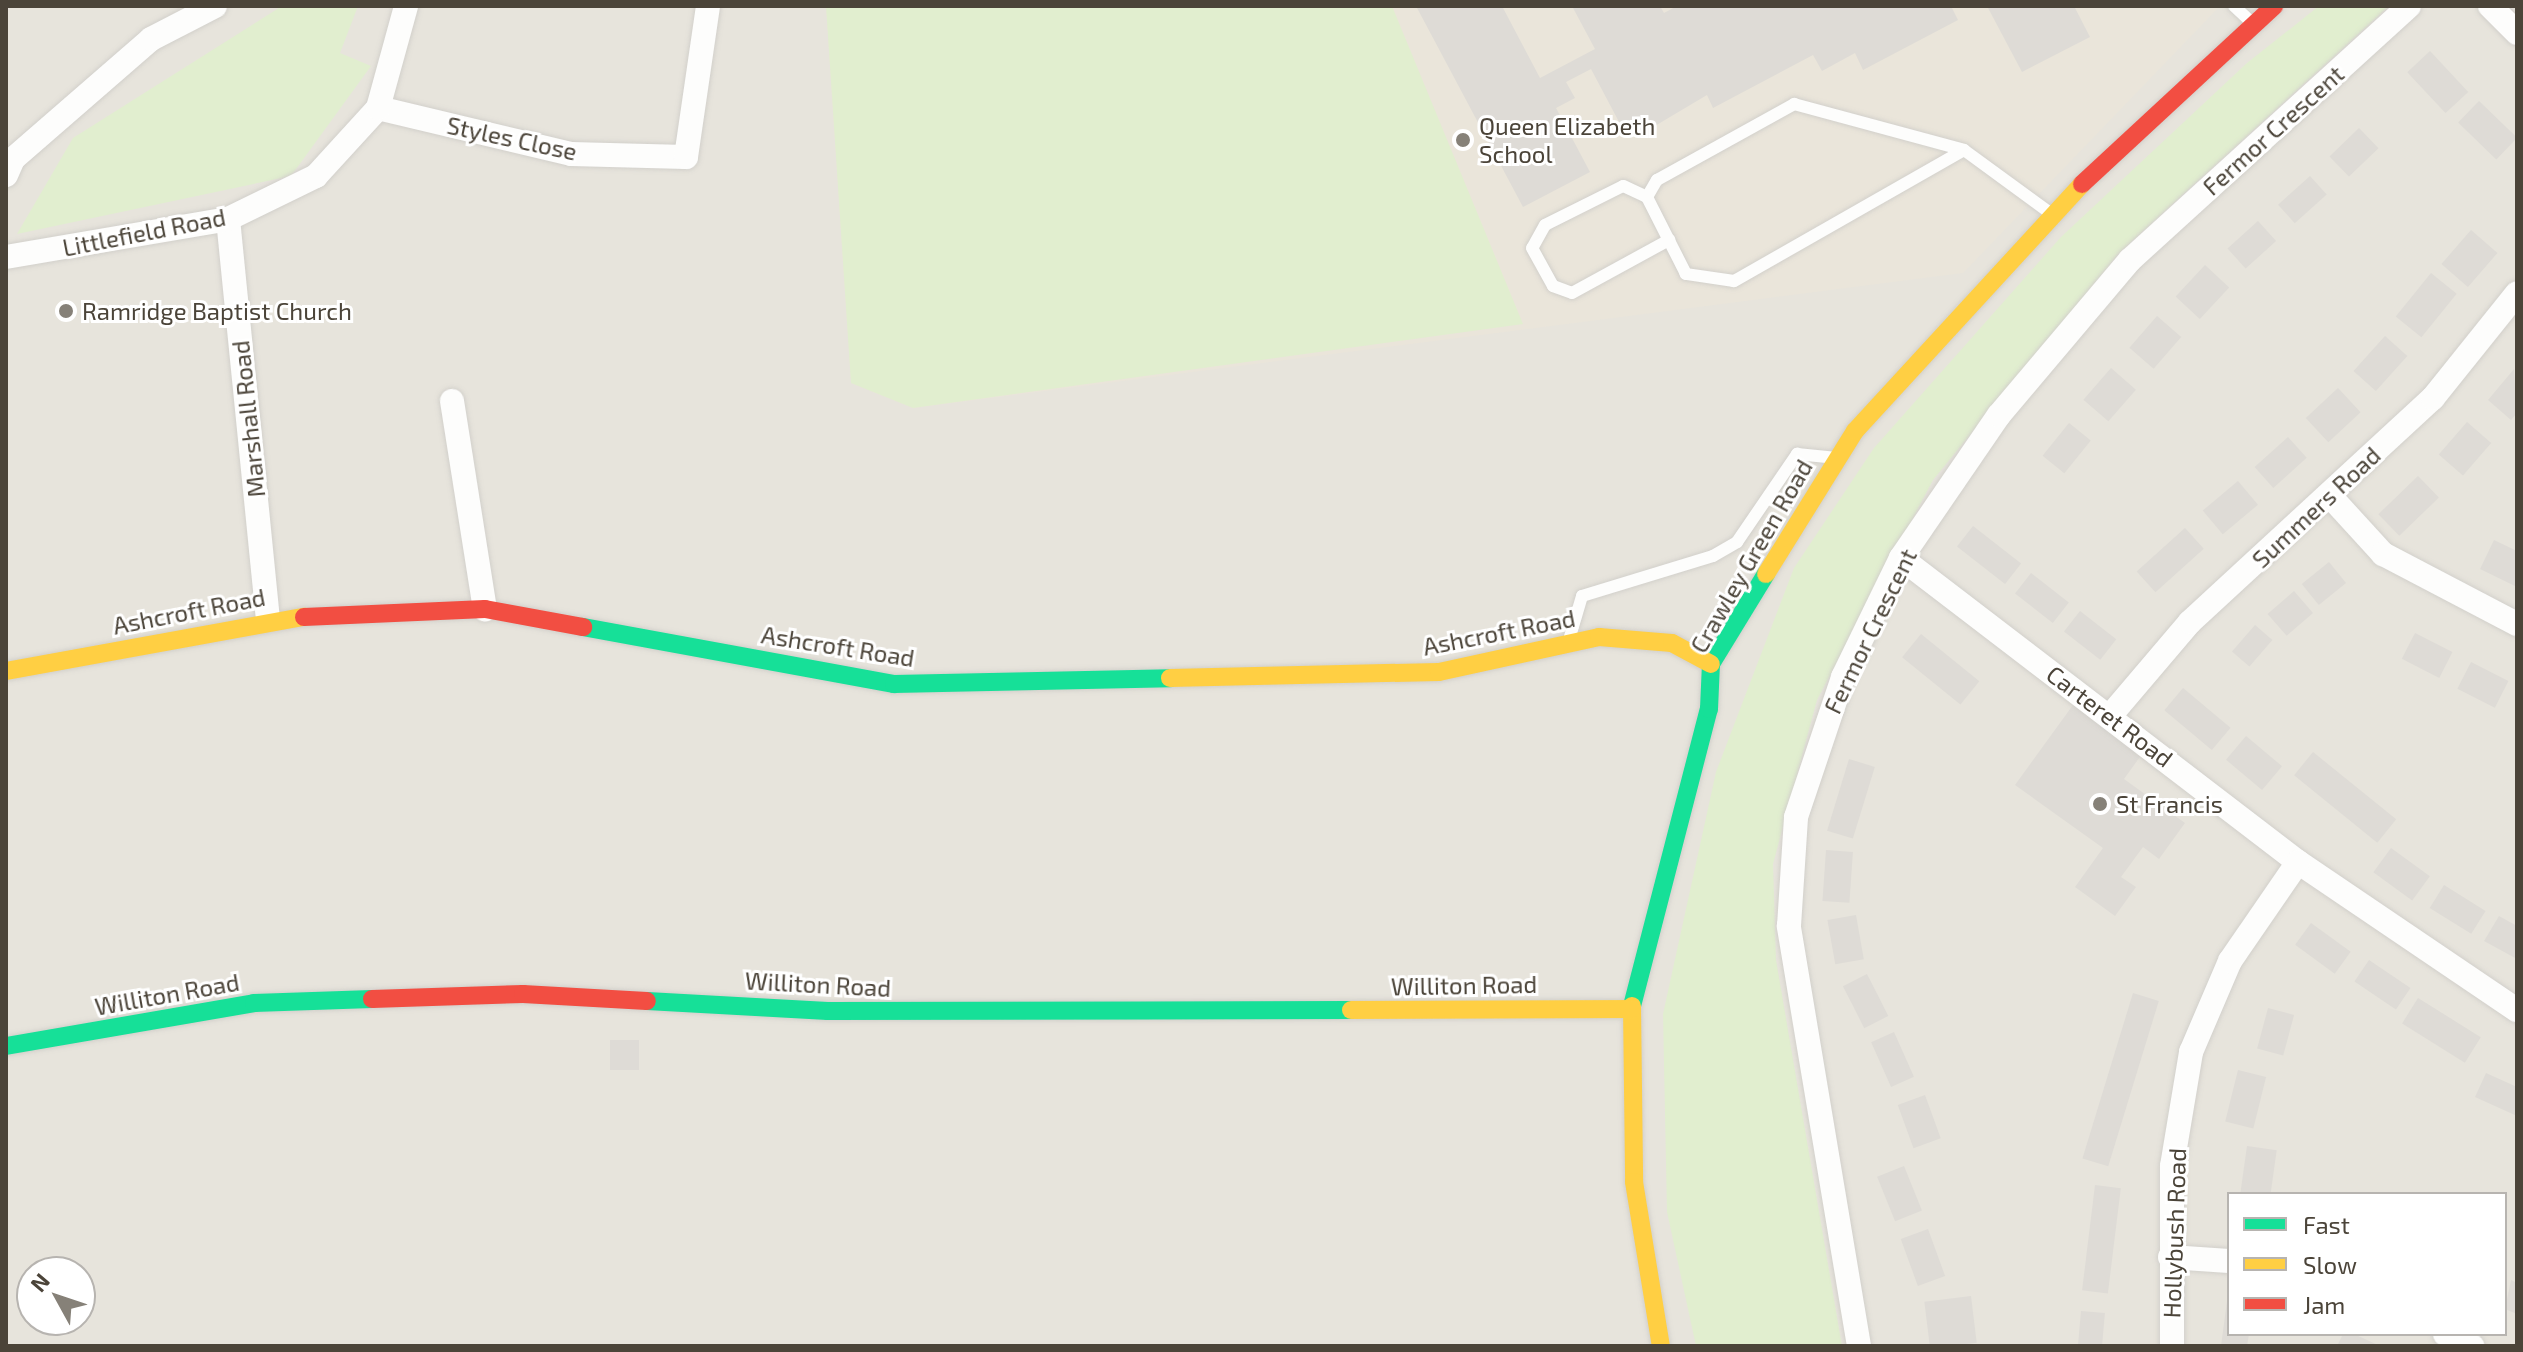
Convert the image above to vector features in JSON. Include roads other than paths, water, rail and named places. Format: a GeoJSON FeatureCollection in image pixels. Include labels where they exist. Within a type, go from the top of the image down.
{"type":"FeatureCollection","features":[{"type":"Feature","properties":{"kind":"street"},"geometry":{"type":"LineString","coordinates":[[6,175],[13,159],[151,39],[215,6]]}},
{"type":"Feature","properties":{"kind":"street","name":"Littlefield Road"},"geometry":{"type":"LineString","coordinates":[[6,257],[228,219],[316,176],[378,108],[406,6]]}},
{"type":"Feature","properties":{"kind":"street","name":"Styles Close"},"geometry":{"type":"LineString","coordinates":[[378,108],[571,154],[686,157],[708,6]]}},
{"type":"Feature","properties":{"kind":"street","name":"Crawley Green Road"},"geometry":{"type":"LineString","coordinates":[[1661,1346],[1634,1182],[1631,1009],[1709,709],[1711,664],[1837,458],[2050,213],[2274,6]]}},
{"type":"Feature","properties":{"kind":"street","name":"Fermor Crescent"},"geometry":{"type":"LineString","coordinates":[[1859,1346],[1790,911],[1800,802],[1843,677],[1901,558],[1999,415],[2130,260],[2409,6]]}},
{"type":"Feature","properties":{"kind":"street"},"geometry":{"type":"LineString","coordinates":[[2490,6],[2517,33]]}},
{"type":"Feature","properties":{"kind":"street","name":"Marshall Road"},"geometry":{"type":"LineString","coordinates":[[228,219],[268,619]]}},
{"type":"Feature","properties":{"kind":"street","name":"Summers Road"},"geometry":{"type":"LineString","coordinates":[[2110,716],[2190,622],[2433,398],[2517,293]]}},
{"type":"Feature","properties":{"kind":"street"},"geometry":{"type":"LineString","coordinates":[[452,401],[485,609]]}},
{"type":"Feature","properties":{"kind":"street"},"geometry":{"type":"LineString","coordinates":[[2330,496],[2383,554],[2517,624]]}},
{"type":"Feature","properties":{"kind":"street","name":"Carteret Road"},"geometry":{"type":"LineString","coordinates":[[1901,558],[2298,862],[2517,1010]]}},
{"type":"Feature","properties":{"kind":"street","name":"Ashcroft Road"},"geometry":{"type":"LineString","coordinates":[[6,671],[268,619],[485,609],[894,684],[1439,672],[1599,637],[1672,643],[1711,664]]}},
{"type":"Feature","properties":{"kind":"street","name":"Hollybush Road"},"geometry":{"type":"LineString","coordinates":[[2172,1346],[2172,1166],[2191,1052],[2230,961],[2298,862]]}},
{"type":"Feature","properties":{"kind":"street","name":"Williton Road"},"geometry":{"type":"LineString","coordinates":[[6,1046],[254,1003],[523,994],[828,1011],[1631,1009]]}},
{"type":"Feature","properties":{"kind":"street"},"geometry":{"type":"LineString","coordinates":[[2170,1257],[2227,1261]]}},
{"type":"Feature","properties":{"kind":"street"},"geometry":{"type":"LineString","coordinates":[[2450,1336],[2472,1346]]}},
{"type":"Feature","properties":{"kind":"lane"},"geometry":{"type":"LineString","coordinates":[[2234,6],[2253,24]]}},
{"type":"Feature","properties":{"kind":"lane"},"geometry":{"type":"LineString","coordinates":[[1647,197],[1657,180],[1794,104],[1964,150],[2050,213]]}},
{"type":"Feature","properties":{"kind":"lane"},"geometry":{"type":"LineString","coordinates":[[1669,240],[1572,293],[1553,286],[1532,248],[1545,225],[1623,186],[1647,197],[1669,240],[1686,274],[1734,281],[1964,150]]}},
{"type":"Feature","properties":{"kind":"lane"},"geometry":{"type":"LineString","coordinates":[[1569,644],[1570,616],[1582,596],[1713,556],[1737,542],[1797,454],[1837,458]]}},
{"type":"Feature","properties":{"kind":"place","name":"Queen Elizabeth School"},"geometry":{"type":"Point","coordinates":[1463,140]}},
{"type":"Feature","properties":{"kind":"place","name":"Ramridge Baptist Church"},"geometry":{"type":"Point","coordinates":[66,311]}},
{"type":"Feature","properties":{"kind":"place","name":"St Francis"},"geometry":{"type":"Point","coordinates":[2100,804]}}]}
